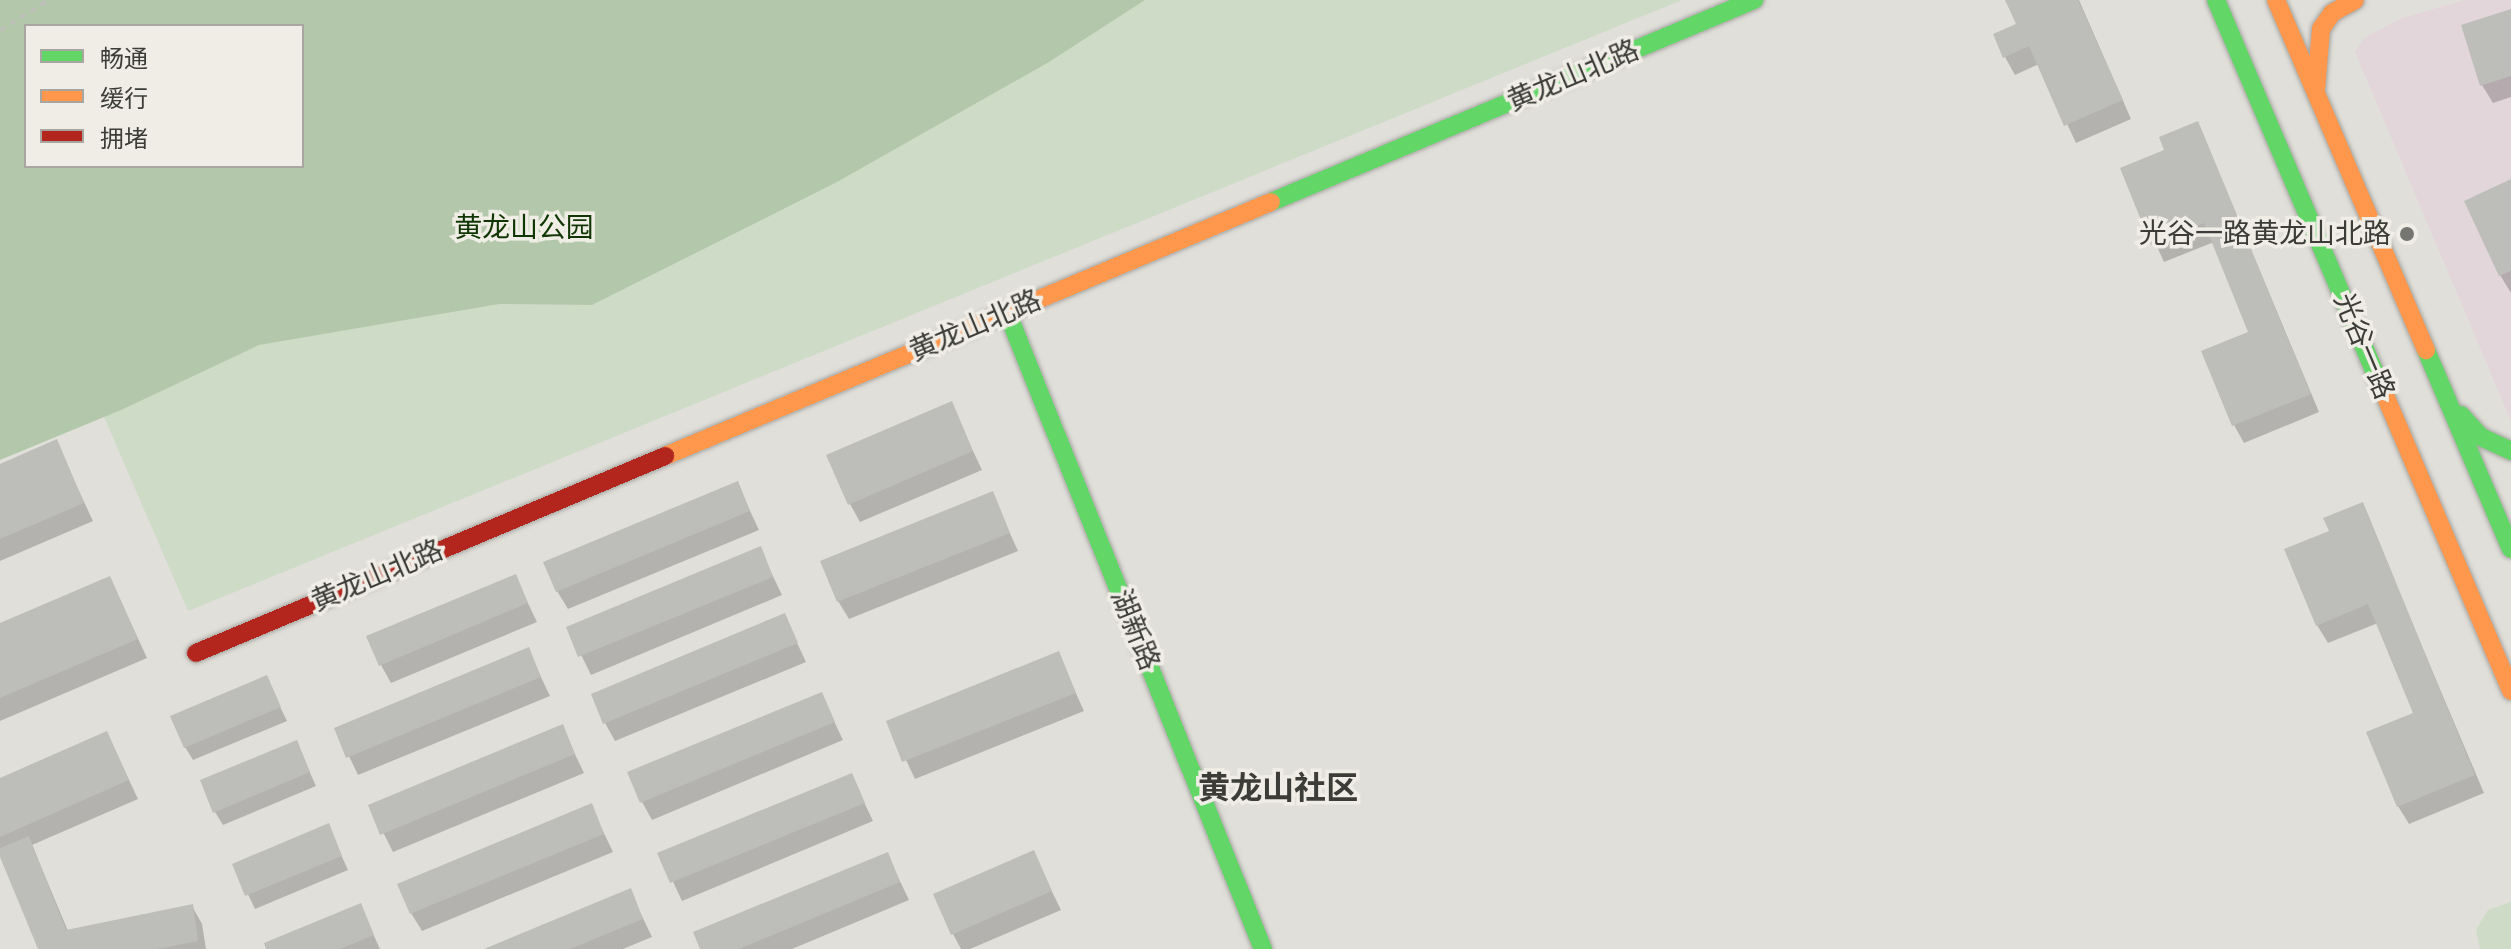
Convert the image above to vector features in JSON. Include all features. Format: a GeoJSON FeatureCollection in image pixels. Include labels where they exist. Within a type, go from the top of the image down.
{"type":"FeatureCollection","features":[{"type":"Feature","properties":{"kind":"street","name":"黄龙山北路"},"geometry":{"type":"LineString","coordinates":[[196,653],[1754,0]]}},
{"type":"Feature","properties":{"kind":"street","name":"光谷一路"},"geometry":{"type":"LineString","coordinates":[[2216,0],[2511,691]]}},
{"type":"Feature","properties":{"kind":"street","name":"光谷一路"},"geometry":{"type":"LineString","coordinates":[[2276,0],[2511,549]]}},
{"type":"Feature","properties":{"kind":"street"},"geometry":{"type":"LineString","coordinates":[[2316,95],[2321,29],[2332,13],[2355,0]]}},
{"type":"Feature","properties":{"kind":"street","name":"湖新路"},"geometry":{"type":"LineString","coordinates":[[1007,312],[1263,949]]}},
{"type":"Feature","properties":{"kind":"street"},"geometry":{"type":"LineString","coordinates":[[2450,404],[2481,437],[2511,451]]}},
{"type":"Feature","properties":{"kind":"path"},"geometry":{"type":"LineString","coordinates":[[0,30],[48,0]]}},
{"type":"Feature","properties":{"kind":"shaded area"},"geometry":{"type":"Polygon","coordinates":[[[2464,0],[2511,0],[2511,421],[2355,52],[2364,38],[2400,19],[2464,0]]]}},
{"type":"Feature","properties":{"kind":"green space","name":"黄龙山公园"},"geometry":{"type":"Polygon","coordinates":[[[0,0],[1682,0],[188,611],[92,389],[0,429],[0,0]]]}},
{"type":"Feature","properties":{"kind":"green space"},"geometry":{"type":"Polygon","coordinates":[[[0,0],[1145,0],[1049,62],[837,182],[592,305],[499,304],[259,345],[121,410],[0,460],[0,0]]]}},
{"type":"Feature","properties":{"kind":"green space"},"geometry":{"type":"Polygon","coordinates":[[[2511,902],[2511,949],[2480,949],[2476,930],[2488,910],[2511,902]]]}},
{"type":"Feature","properties":{"kind":"building"},"geometry":{"type":"Polygon","coordinates":[[[2005,0],[2078,0],[2123,100],[2064,126],[2029,46],[2003,58],[1993,34],[2016,24],[2005,0]]]}},
{"type":"Feature","properties":{"kind":"building"},"geometry":{"type":"Polygon","coordinates":[[[2511,9],[2511,76],[2480,86],[2461,25],[2511,9]]]}},
{"type":"Feature","properties":{"kind":"building"},"geometry":{"type":"Polygon","coordinates":[[[2198,121],[2311,394],[2232,426],[2201,351],[2248,332],[2204,223],[2151,245],[2120,168],[2164,150],[2159,137],[2198,121]]]}},
{"type":"Feature","properties":{"kind":"building"},"geometry":{"type":"Polygon","coordinates":[[[2511,179],[2511,271],[2499,276],[2464,201],[2511,179]]]}},
{"type":"Feature","properties":{"kind":"building"},"geometry":{"type":"Polygon","coordinates":[[[952,401],[973,451],[848,505],[826,455],[952,401]]]}},
{"type":"Feature","properties":{"kind":"building"},"geometry":{"type":"Polygon","coordinates":[[[57,439],[84,503],[0,539],[0,464],[57,439]]]}},
{"type":"Feature","properties":{"kind":"building"},"geometry":{"type":"Polygon","coordinates":[[[738,481],[750,511],[556,592],[543,562],[738,481]]]}},
{"type":"Feature","properties":{"kind":"building"},"geometry":{"type":"Polygon","coordinates":[[[993,491],[1010,533],[837,602],[820,561],[993,491]]]}},
{"type":"Feature","properties":{"kind":"building"},"geometry":{"type":"Polygon","coordinates":[[[2363,502],[2475,775],[2397,807],[2366,732],[2413,713],[2368,604],[2316,626],[2284,549],[2329,531],[2323,518],[2363,502]]]}},
{"type":"Feature","properties":{"kind":"building"},"geometry":{"type":"Polygon","coordinates":[[[761,546],[773,577],[578,657],[566,627],[761,546]]]}},
{"type":"Feature","properties":{"kind":"building"},"geometry":{"type":"Polygon","coordinates":[[[516,574],[528,603],[379,666],[366,636],[516,574]]]}},
{"type":"Feature","properties":{"kind":"building"},"geometry":{"type":"Polygon","coordinates":[[[110,576],[138,639],[0,698],[0,623],[110,576]]]}},
{"type":"Feature","properties":{"kind":"building"},"geometry":{"type":"Polygon","coordinates":[[[785,613],[798,643],[603,724],[591,694],[785,613]]]}},
{"type":"Feature","properties":{"kind":"building"},"geometry":{"type":"Polygon","coordinates":[[[529,647],[541,677],[346,758],[334,728],[529,647]]]}},
{"type":"Feature","properties":{"kind":"building"},"geometry":{"type":"Polygon","coordinates":[[[1059,651],[1076,693],[902,762],[886,721],[1059,651]]]}},
{"type":"Feature","properties":{"kind":"building"},"geometry":{"type":"Polygon","coordinates":[[[267,675],[281,707],[184,748],[170,716],[267,675]]]}},
{"type":"Feature","properties":{"kind":"building"},"geometry":{"type":"Polygon","coordinates":[[[822,692],[835,722],[640,803],[627,772],[822,692]]]}},
{"type":"Feature","properties":{"kind":"building"},"geometry":{"type":"Polygon","coordinates":[[[563,724],[575,754],[380,835],[368,805],[563,724]]]}},
{"type":"Feature","properties":{"kind":"building"},"geometry":{"type":"Polygon","coordinates":[[[107,731],[129,780],[0,837],[0,778],[107,731]]]}},
{"type":"Feature","properties":{"kind":"building"},"geometry":{"type":"Polygon","coordinates":[[[297,740],[310,772],[213,813],[200,780],[297,740]]]}},
{"type":"Feature","properties":{"kind":"building"},"geometry":{"type":"Polygon","coordinates":[[[852,773],[865,803],[670,883],[657,853],[852,773]]]}},
{"type":"Feature","properties":{"kind":"building"},"geometry":{"type":"Polygon","coordinates":[[[592,803],[604,834],[410,914],[397,884],[592,803]]]}},
{"type":"Feature","properties":{"kind":"building"},"geometry":{"type":"Polygon","coordinates":[[[329,823],[342,856],[245,896],[232,864],[329,823]]]}},
{"type":"Feature","properties":{"kind":"building"},"geometry":{"type":"Polygon","coordinates":[[[29,836],[66,930],[193,904],[198,941],[158,949],[38,949],[0,857],[0,848],[29,836]]]}},
{"type":"Feature","properties":{"kind":"building"},"geometry":{"type":"Polygon","coordinates":[[[1034,850],[1052,891],[951,935],[933,894],[1034,850]]]}},
{"type":"Feature","properties":{"kind":"building"},"geometry":{"type":"Polygon","coordinates":[[[888,852],[900,882],[739,949],[700,949],[693,932],[888,852]]]}},
{"type":"Feature","properties":{"kind":"building"},"geometry":{"type":"Polygon","coordinates":[[[631,888],[643,919],[570,949],[484,949],[631,888]]]}},
{"type":"Feature","properties":{"kind":"building"},"geometry":{"type":"Polygon","coordinates":[[[361,903],[374,935],[340,949],[266,949],[264,943],[361,903]]]}},
{"type":"Feature","properties":{"kind":"traffic: fast"},"geometry":{"type":"LineString","coordinates":[[1271,202],[1754,0]]}},
{"type":"Feature","properties":{"kind":"traffic: fast"},"geometry":{"type":"LineString","coordinates":[[2216,0],[2378,379]]}},
{"type":"Feature","properties":{"kind":"traffic: fast"},"geometry":{"type":"LineString","coordinates":[[1007,312],[1263,949]]}},
{"type":"Feature","properties":{"kind":"traffic: fast"},"geometry":{"type":"LineString","coordinates":[[2426,350],[2511,549]]}},
{"type":"Feature","properties":{"kind":"traffic: fast"},"geometry":{"type":"LineString","coordinates":[[2461,415],[2481,437],[2511,451]]}},
{"type":"Feature","properties":{"kind":"traffic: slow"},"geometry":{"type":"LineString","coordinates":[[2276,0],[2426,350]]}},
{"type":"Feature","properties":{"kind":"traffic: slow"},"geometry":{"type":"LineString","coordinates":[[2316,90],[2321,29],[2332,13],[2355,0]]}},
{"type":"Feature","properties":{"kind":"traffic: slow"},"geometry":{"type":"LineString","coordinates":[[665,456],[1271,202]]}},
{"type":"Feature","properties":{"kind":"traffic: slow"},"geometry":{"type":"LineString","coordinates":[[2378,379],[2511,691]]}},
{"type":"Feature","properties":{"kind":"traffic: jam"},"geometry":{"type":"LineString","coordinates":[[196,653],[665,456]]}},
{"type":"Feature","properties":{"kind":"place","name":"光谷一路黄龙山北路"},"geometry":{"type":"Point","coordinates":[2407,234]}},
{"type":"Feature","properties":{"kind":"district","name":"黄龙山社区"},"geometry":{"type":"Point","coordinates":[1278,788]}}]}
